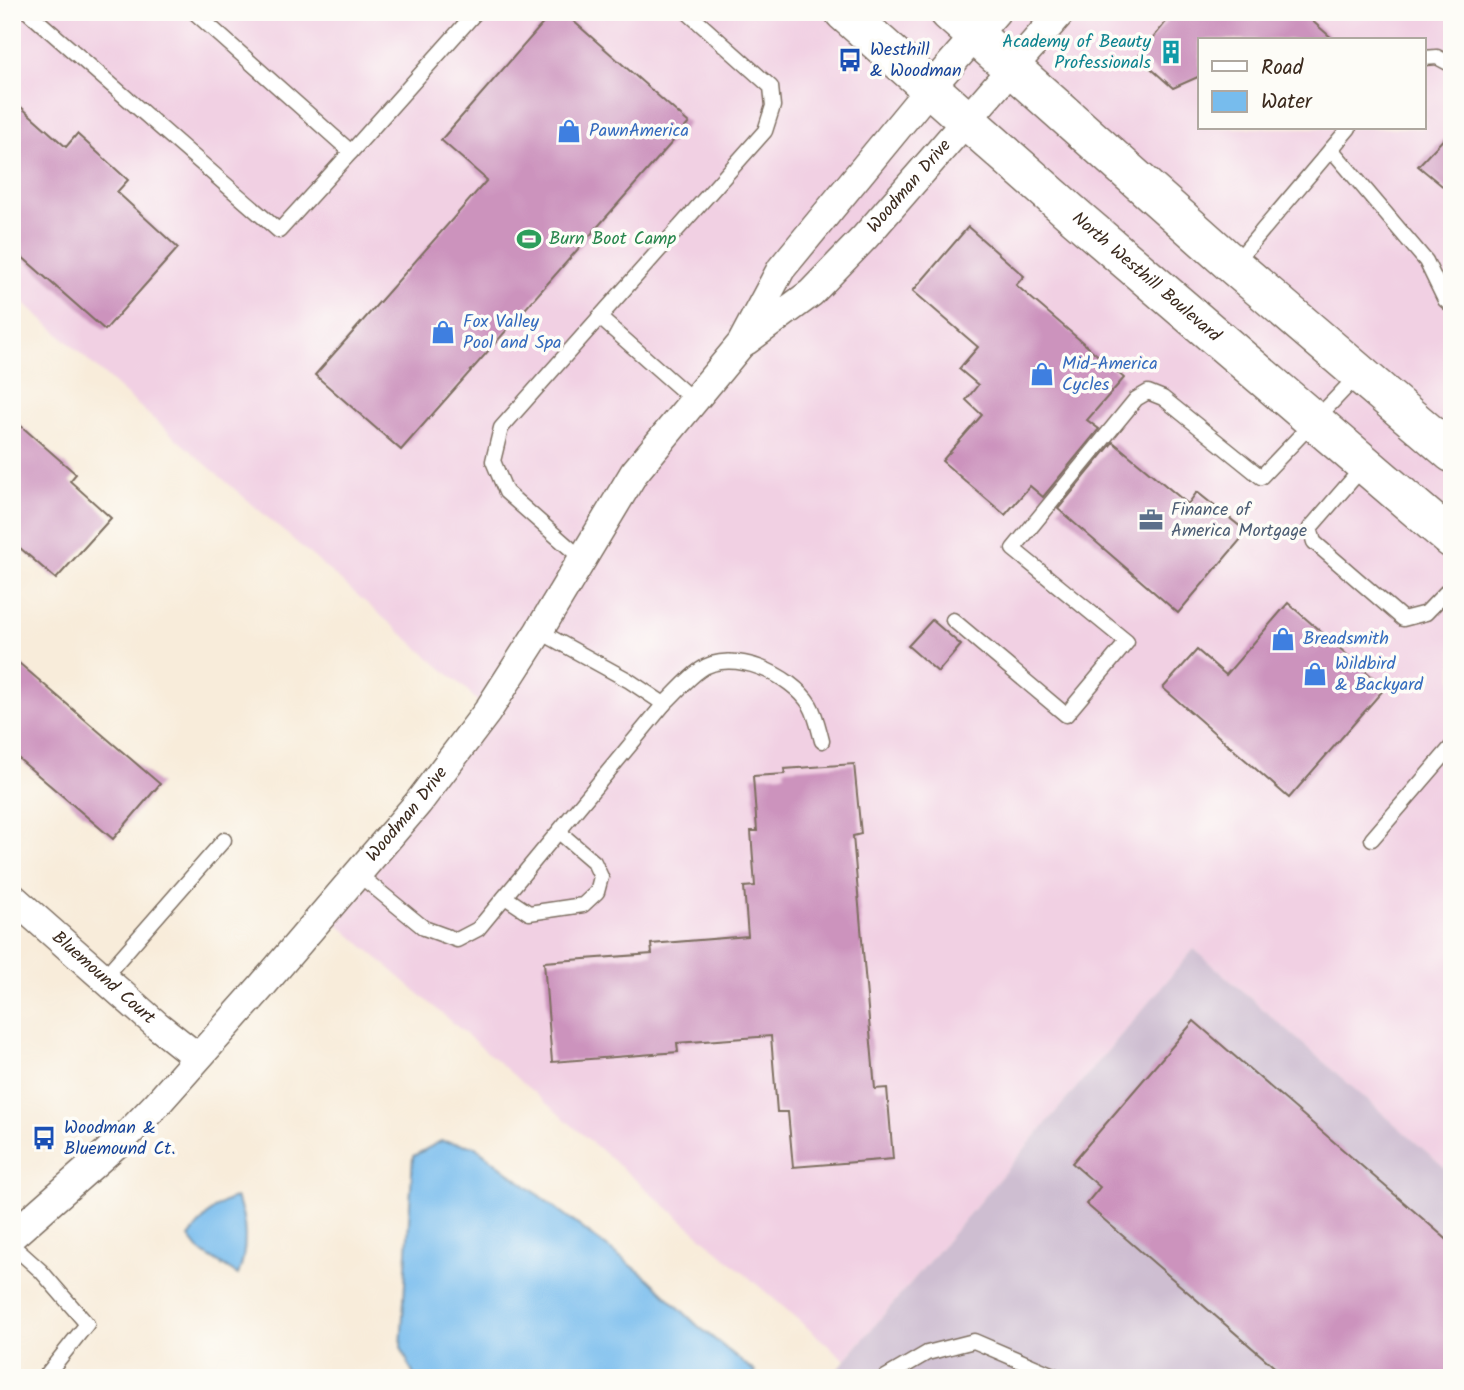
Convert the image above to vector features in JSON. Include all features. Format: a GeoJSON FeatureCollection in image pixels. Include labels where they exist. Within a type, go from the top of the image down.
{"type":"FeatureCollection","features":[{"type":"Feature","properties":{"kind":"street","name":"North Westhill Boulevard"},"geometry":{"type":"LineString","coordinates":[[844,12],[1452,539]]}},
{"type":"Feature","properties":{"kind":"street","name":"Woodman Drive"},"geometry":{"type":"LineString","coordinates":[[741,344],[811,293],[865,237],[1061,12]]}},
{"type":"Feature","properties":{"kind":"street","name":"Woodman Drive"},"geometry":{"type":"LineString","coordinates":[[12,1236],[129,1133],[418,803],[487,712],[634,473],[741,344],[780,269],[930,88],[974,20]]}},
{"type":"Feature","properties":{"kind":"street"},"geometry":{"type":"LineString","coordinates":[[974,20],[1013,69],[1233,265],[1452,453]]}},
{"type":"Feature","properties":{"kind":"street","name":"Bluemound Court"},"geometry":{"type":"LineString","coordinates":[[12,897],[197,1057]]}},
{"type":"Feature","properties":{"kind":"lane"},"geometry":{"type":"LineString","coordinates":[[28,12],[279,231],[476,12]]}},
{"type":"Feature","properties":{"kind":"lane"},"geometry":{"type":"LineString","coordinates":[[194,12],[351,152]]}},
{"type":"Feature","properties":{"kind":"lane"},"geometry":{"type":"LineString","coordinates":[[581,558],[506,492],[493,461],[501,428],[765,131],[773,106],[771,87],[687,12]]}},
{"type":"Feature","properties":{"kind":"lane"},"geometry":{"type":"LineString","coordinates":[[1426,58],[1437,57],[1452,65]]}},
{"type":"Feature","properties":{"kind":"lane"},"geometry":{"type":"LineString","coordinates":[[1233,265],[1347,130]]}},
{"type":"Feature","properties":{"kind":"lane"},"geometry":{"type":"LineString","coordinates":[[1331,149],[1426,261],[1445,300],[1452,306]]}},
{"type":"Feature","properties":{"kind":"lane"},"geometry":{"type":"LineString","coordinates":[[599,317],[693,400]]}},
{"type":"Feature","properties":{"kind":"lane"},"geometry":{"type":"LineString","coordinates":[[953,620],[1066,715],[1127,642],[1013,549],[1136,400],[1148,392],[1163,398],[1261,477],[1360,373]]}},
{"type":"Feature","properties":{"kind":"lane"},"geometry":{"type":"LineString","coordinates":[[1365,464],[1310,528],[1314,542],[1403,619],[1426,613],[1452,586]]}},
{"type":"Feature","properties":{"kind":"lane"},"geometry":{"type":"LineString","coordinates":[[539,631],[628,680],[664,704]]}},
{"type":"Feature","properties":{"kind":"lane"},"geometry":{"type":"LineString","coordinates":[[358,874],[424,928],[457,940],[478,929],[664,704],[701,668],[727,661],[758,666],[789,682],[811,706],[822,741]]}},
{"type":"Feature","properties":{"kind":"lane"},"geometry":{"type":"LineString","coordinates":[[1372,839],[1452,746]]}},
{"type":"Feature","properties":{"kind":"lane"},"geometry":{"type":"LineString","coordinates":[[505,897],[529,913],[583,905],[597,892],[601,877],[594,862],[559,832]]}},
{"type":"Feature","properties":{"kind":"lane"},"geometry":{"type":"LineString","coordinates":[[104,977],[224,840]]}},
{"type":"Feature","properties":{"kind":"lane"},"geometry":{"type":"LineString","coordinates":[[12,1245],[41,1271],[87,1324],[44,1378]]}},
{"type":"Feature","properties":{"kind":"lane"},"geometry":{"type":"LineString","coordinates":[[884,1378],[927,1353],[974,1341],[1060,1378]]}},
{"type":"Feature","properties":{"kind":"shaded area"},"geometry":{"type":"Polygon","coordinates":[[[12,12],[1452,12],[1452,1174],[1194,949],[845,1360],[325,913],[487,712],[467,690],[149,415],[12,292],[12,12]]]}},
{"type":"Feature","properties":{"kind":"shaded area"},"geometry":{"type":"Polygon","coordinates":[[[1194,949],[1452,1174],[1452,1378],[830,1378],[1194,949]]]}},
{"type":"Feature","properties":{"kind":"water"},"geometry":{"type":"Polygon","coordinates":[[[441,1141],[474,1146],[649,1279],[698,1326],[755,1372],[751,1378],[415,1378],[401,1347],[413,1156],[441,1141]]]}},
{"type":"Feature","properties":{"kind":"water"},"geometry":{"type":"Polygon","coordinates":[[[236,1198],[243,1216],[245,1236],[238,1275],[200,1251],[189,1237],[222,1203],[236,1198]]]}},
{"type":"Feature","properties":{"kind":"building"},"geometry":{"type":"Polygon","coordinates":[[[553,12],[563,12],[689,123],[401,450],[315,375],[487,180],[441,140],[553,12]]]}},
{"type":"Feature","properties":{"kind":"building","name":"Academy of Beauty Professionals"},"geometry":{"type":"Polygon","coordinates":[[[1174,12],[1302,12],[1332,38],[1198,38],[1198,77],[1173,88],[1138,57],[1174,12]]]}},
{"type":"Feature","properties":{"kind":"building"},"geometry":{"type":"Polygon","coordinates":[[[12,99],[66,147],[77,134],[128,180],[117,192],[178,248],[105,330],[12,248],[12,99]]]}},
{"type":"Feature","properties":{"kind":"building"},"geometry":{"type":"Polygon","coordinates":[[[1452,130],[1452,194],[1418,166],[1452,130]]]}},
{"type":"Feature","properties":{"kind":"building","name":"Mid-America Cycles"},"geometry":{"type":"Polygon","coordinates":[[[968,227],[1024,276],[1016,285],[1124,378],[1087,420],[1099,429],[1043,497],[1030,486],[1005,515],[942,461],[982,415],[966,400],[978,385],[959,369],[978,347],[913,291],[968,227]]]}},
{"type":"Feature","properties":{"kind":"building"},"geometry":{"type":"Polygon","coordinates":[[[12,418],[76,474],[70,481],[111,518],[56,579],[12,541],[12,418]]]}},
{"type":"Feature","properties":{"kind":"building","name":"Finance of America Mortgage"},"geometry":{"type":"Polygon","coordinates":[[[1113,442],[1188,504],[1197,492],[1247,532],[1178,613],[1058,509],[1113,442]]]}},
{"type":"Feature","properties":{"kind":"building"},"geometry":{"type":"Polygon","coordinates":[[[1288,603],[1385,688],[1289,798],[1163,688],[1197,650],[1226,675],[1288,603]]]}},
{"type":"Feature","properties":{"kind":"building"},"geometry":{"type":"Polygon","coordinates":[[[932,620],[961,645],[938,672],[908,646],[932,620]]]}},
{"type":"Feature","properties":{"kind":"building"},"geometry":{"type":"Polygon","coordinates":[[[12,657],[160,784],[113,839],[12,753],[12,657]]]}},
{"type":"Feature","properties":{"kind":"building"},"geometry":{"type":"Polygon","coordinates":[[[854,764],[861,834],[853,836],[875,1089],[887,1088],[893,1159],[793,1167],[788,1112],[777,1112],[771,1036],[677,1043],[678,1052],[552,1062],[544,962],[652,954],[651,944],[748,936],[744,887],[755,886],[751,831],[757,831],[753,776],[785,774],[784,769],[854,764]]]}},
{"type":"Feature","properties":{"kind":"building"},"geometry":{"type":"Polygon","coordinates":[[[1194,1021],[1452,1244],[1452,1378],[1287,1378],[1086,1204],[1100,1187],[1072,1163],[1194,1021]]]}},
{"type":"Feature","properties":{"kind":"place","name":"Academy of Beauty Professionals"},"geometry":{"type":"Point","coordinates":[1171,52]}},
{"type":"Feature","properties":{"kind":"place","name":"Westhill & Woodman"},"geometry":{"type":"Point","coordinates":[850,60]}},
{"type":"Feature","properties":{"kind":"place","name":"PawnAmerica"},"geometry":{"type":"Point","coordinates":[569,131]}},
{"type":"Feature","properties":{"kind":"place","name":"Burn Boot Camp"},"geometry":{"type":"Point","coordinates":[529,239]}},
{"type":"Feature","properties":{"kind":"place","name":"Fox Valley Pool and Spa"},"geometry":{"type":"Point","coordinates":[443,332]}},
{"type":"Feature","properties":{"kind":"place","name":"Mid-America Cycles"},"geometry":{"type":"Point","coordinates":[1042,374]}},
{"type":"Feature","properties":{"kind":"place","name":"Finance of America Mortgage"},"geometry":{"type":"Point","coordinates":[1151,520]}},
{"type":"Feature","properties":{"kind":"place","name":"Breadsmith"},"geometry":{"type":"Point","coordinates":[1283,639]}},
{"type":"Feature","properties":{"kind":"place","name":"Wildbird & Backyard"},"geometry":{"type":"Point","coordinates":[1315,674]}},
{"type":"Feature","properties":{"kind":"place","name":"Woodman & Bluemound Ct."},"geometry":{"type":"Point","coordinates":[44,1138]}}]}
